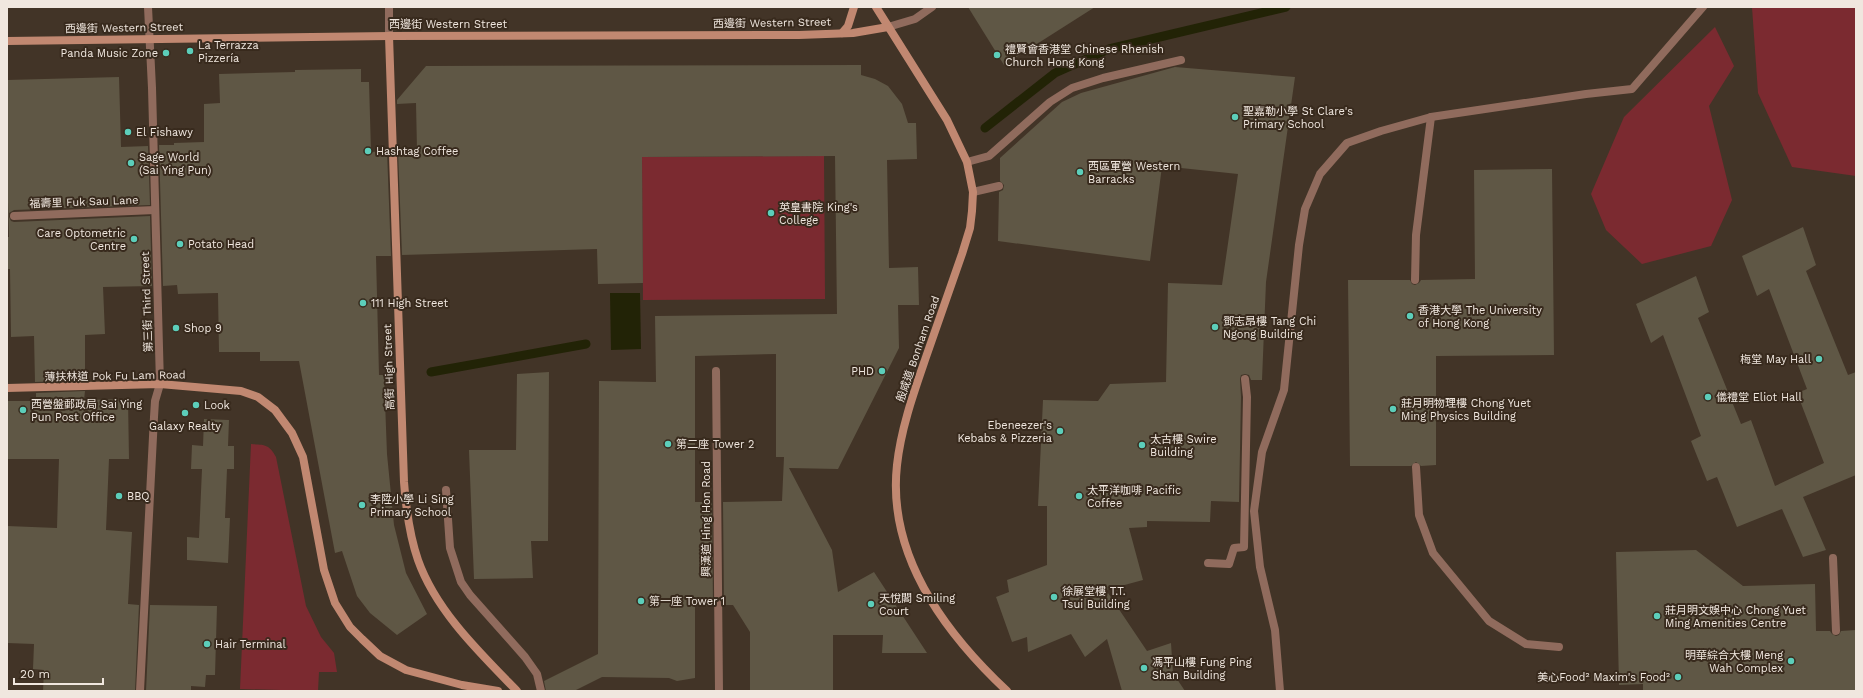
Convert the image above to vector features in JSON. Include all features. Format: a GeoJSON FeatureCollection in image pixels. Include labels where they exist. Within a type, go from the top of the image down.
{"type":"FeatureCollection","features":[{"type":"Feature","properties":{"kind":"main road"},"geometry":{"type":"LineString","coordinates":[[842,33],[848,26],[854,7]]}},
{"type":"Feature","properties":{"kind":"main road","name":"般咸道 Bonham Road"},"geometry":{"type":"LineString","coordinates":[[876,7],[947,120],[967,162],[973,192],[970,228],[906,420],[897,467],[898,510],[905,544],[912,566],[928,594],[965,648],[1007,691]]}},
{"type":"Feature","properties":{"kind":"main road","name":"西邊街 Western Street"},"geometry":{"type":"LineString","coordinates":[[7,41],[389,36],[799,35],[853,33],[888,27]]}},
{"type":"Feature","properties":{"kind":"main road","name":"高街 High Street"},"geometry":{"type":"LineString","coordinates":[[389,36],[404,482],[410,529],[419,561],[431,588],[446,612],[482,655],[517,691]]}},
{"type":"Feature","properties":{"kind":"main road","name":"薄扶林道 Pok Fu Lam Road"},"geometry":{"type":"LineString","coordinates":[[7,388],[160,384],[241,391],[258,397],[275,410],[292,433],[303,457],[324,570],[335,603],[350,627],[380,656],[406,670],[462,685],[498,691]]}},
{"type":"Feature","properties":{"kind":"street","name":"第三街 Third Street"},"geometry":{"type":"LineString","coordinates":[[140,691],[155,401],[160,384],[148,7]]}},
{"type":"Feature","properties":{"kind":"street","name":"高街 High Street"},"geometry":{"type":"LineString","coordinates":[[389,7],[389,36]]}},
{"type":"Feature","properties":{"kind":"street"},"geometry":{"type":"LineString","coordinates":[[888,27],[915,19],[932,7]]}},
{"type":"Feature","properties":{"kind":"street"},"geometry":{"type":"LineString","coordinates":[[1280,691],[1274,630],[1260,567],[1254,511],[1262,452],[1284,390],[1299,245],[1305,209],[1320,174],[1347,143],[1431,116],[1632,89],[1703,7]]}},
{"type":"Feature","properties":{"kind":"street"},"geometry":{"type":"LineString","coordinates":[[967,162],[989,156],[1050,102],[1072,88],[1103,78],[1181,60]]}},
{"type":"Feature","properties":{"kind":"street"},"geometry":{"type":"LineString","coordinates":[[1415,280],[1416,235],[1431,116]]}},
{"type":"Feature","properties":{"kind":"street"},"geometry":{"type":"LineString","coordinates":[[973,192],[999,186]]}},
{"type":"Feature","properties":{"kind":"street","name":"福壽里 Fuk Sau Lane"},"geometry":{"type":"LineString","coordinates":[[14,216],[155,210]]}},
{"type":"Feature","properties":{"kind":"street","name":"興漢道 Hing Hon Road"},"geometry":{"type":"LineString","coordinates":[[716,371],[719,691]]}},
{"type":"Feature","properties":{"kind":"street"},"geometry":{"type":"LineString","coordinates":[[1208,563],[1229,564],[1234,548],[1244,547],[1248,397],[1245,380]]}},
{"type":"Feature","properties":{"kind":"street"},"geometry":{"type":"LineString","coordinates":[[1416,468],[1419,515],[1433,552],[1489,621],[1526,644],[1559,648]]}},
{"type":"Feature","properties":{"kind":"street"},"geometry":{"type":"LineString","coordinates":[[446,490],[450,548],[461,582],[470,595],[525,657],[537,674],[541,691]]}},
{"type":"Feature","properties":{"kind":"street"},"geometry":{"type":"LineString","coordinates":[[1833,558],[1836,631]]}},
{"type":"Feature","properties":{"kind":"shaded area"},"geometry":{"type":"Polygon","coordinates":[[[1752,7],[1856,7],[1856,176],[1792,167],[1758,93],[1752,7]]]}},
{"type":"Feature","properties":{"kind":"shaded area"},"geometry":{"type":"Polygon","coordinates":[[[1715,27],[1734,66],[1709,106],[1732,200],[1711,246],[1642,264],[1606,230],[1591,194],[1624,117],[1715,27]]]}},
{"type":"Feature","properties":{"kind":"shaded area"},"geometry":{"type":"Polygon","coordinates":[[[824,156],[825,299],[643,300],[642,157],[824,156]]]}},
{"type":"Feature","properties":{"kind":"shaded area"},"geometry":{"type":"Polygon","coordinates":[[[610,293],[640,293],[641,349],[611,350],[610,293]]]}},
{"type":"Feature","properties":{"kind":"shaded area"},"geometry":{"type":"Polygon","coordinates":[[[251,444],[269,447],[276,457],[306,606],[321,637],[334,653],[337,672],[319,672],[318,691],[240,689],[251,444]]]}},
{"type":"Feature","properties":{"kind":"building"},"geometry":{"type":"Polygon","coordinates":[[[968,7],[1095,7],[1004,65],[968,7]]]}},
{"type":"Feature","properties":{"kind":"building"},"geometry":{"type":"Polygon","coordinates":[[[861,65],[861,75],[875,79],[888,86],[902,104],[908,123],[916,123],[917,159],[887,160],[889,268],[918,267],[919,305],[898,305],[899,348],[838,469],[789,468],[832,550],[838,592],[874,572],[927,653],[882,653],[883,635],[833,635],[833,691],[750,691],[750,632],[733,605],[724,605],[723,502],[782,501],[784,457],[776,457],[776,354],[695,356],[695,502],[712,502],[713,606],[695,606],[695,678],[677,681],[669,678],[602,677],[574,691],[546,691],[544,681],[598,654],[599,381],[656,382],[655,316],[837,314],[835,156],[642,157],[643,283],[598,284],[597,249],[402,255],[398,151],[417,150],[416,103],[397,104],[397,100],[426,66],[861,65]]]}},
{"type":"Feature","properties":{"kind":"building"},"geometry":{"type":"Polygon","coordinates":[[[1175,67],[1295,77],[1266,282],[1262,380],[1251,380],[1249,375],[1245,374],[1241,375],[1240,379],[1239,502],[1211,501],[1210,522],[1147,521],[1147,527],[1129,528],[1143,580],[1106,590],[1147,651],[1171,643],[1173,673],[1185,691],[1122,691],[1107,639],[1085,657],[1071,634],[1028,652],[1027,637],[1012,642],[996,597],[1009,592],[1007,580],[1047,565],[1047,506],[1038,506],[1043,400],[1098,401],[1110,384],[1166,382],[1168,283],[1222,285],[1238,174],[1162,166],[1150,261],[998,241],[999,192],[1003,190],[1004,185],[1000,181],[1000,158],[1062,102],[1081,93],[1175,67]]]}},
{"type":"Feature","properties":{"kind":"building"},"geometry":{"type":"Polygon","coordinates":[[[361,69],[361,82],[369,82],[371,152],[387,151],[391,256],[376,256],[379,375],[384,375],[387,454],[394,525],[406,573],[427,614],[397,635],[370,613],[357,596],[342,551],[335,553],[299,361],[260,361],[260,352],[219,352],[218,293],[178,294],[177,285],[163,286],[159,145],[204,142],[204,104],[220,103],[219,74],[295,72],[295,70],[361,69]]]}},
{"type":"Feature","properties":{"kind":"building"},"geometry":{"type":"Polygon","coordinates":[[[119,77],[121,147],[148,146],[150,205],[14,210],[9,213],[9,217],[11,221],[14,222],[150,216],[152,286],[103,287],[105,334],[85,335],[85,380],[35,382],[34,336],[11,337],[10,269],[7,269],[7,237],[9,237],[7,80],[119,77]]]}},
{"type":"Feature","properties":{"kind":"building"},"geometry":{"type":"Polygon","coordinates":[[[1552,169],[1554,355],[1436,356],[1436,465],[1421,466],[1416,462],[1411,466],[1350,466],[1348,280],[1410,280],[1412,284],[1415,285],[1421,280],[1475,279],[1474,170],[1552,169]]]}},
{"type":"Feature","properties":{"kind":"building"},"geometry":{"type":"Polygon","coordinates":[[[1803,227],[1816,265],[1806,271],[1848,375],[1856,372],[1856,475],[1803,497],[1826,550],[1803,557],[1782,509],[1737,527],[1717,477],[1707,481],[1691,441],[1701,436],[1663,335],[1651,343],[1636,304],[1696,276],[1709,312],[1698,318],[1741,424],[1751,420],[1775,486],[1824,463],[1797,393],[1807,389],[1769,289],[1757,296],[1742,256],[1803,227]]]}},
{"type":"Feature","properties":{"kind":"building"},"geometry":{"type":"Polygon","coordinates":[[[549,372],[548,541],[531,541],[533,578],[474,579],[469,450],[516,450],[517,374],[549,372]]]}},
{"type":"Feature","properties":{"kind":"building"},"geometry":{"type":"Polygon","coordinates":[[[85,391],[84,400],[128,399],[129,459],[109,459],[106,530],[132,532],[128,604],[139,605],[135,691],[43,691],[44,670],[33,669],[34,644],[7,643],[7,526],[57,528],[59,459],[7,459],[7,401],[36,401],[36,393],[85,391]]]}},
{"type":"Feature","properties":{"kind":"building"},"geometry":{"type":"Polygon","coordinates":[[[204,419],[229,420],[228,446],[234,446],[234,469],[227,469],[225,518],[230,518],[228,563],[187,560],[187,537],[199,538],[202,469],[191,469],[192,445],[203,446],[204,419]]]}},
{"type":"Feature","properties":{"kind":"building"},"geometry":{"type":"Polygon","coordinates":[[[1696,550],[1743,586],[1815,584],[1816,631],[1830,631],[1836,636],[1839,635],[1841,631],[1856,630],[1856,691],[1643,691],[1643,684],[1619,685],[1616,552],[1696,550]]]}},
{"type":"Feature","properties":{"kind":"building"},"geometry":{"type":"Polygon","coordinates":[[[150,605],[217,606],[215,675],[206,675],[205,687],[191,686],[191,691],[146,691],[150,605]]]}},
{"type":"Feature","properties":{"kind":"waterway"},"geometry":{"type":"LineString","coordinates":[[985,128],[1055,73],[1109,49],[1286,7]]}},
{"type":"Feature","properties":{"kind":"waterway"},"geometry":{"type":"LineString","coordinates":[[431,372],[586,344]]}},
{"type":"Feature","properties":{"kind":"place","name":"La Terrazza Pizzería"},"geometry":{"type":"Point","coordinates":[190,51]}},
{"type":"Feature","properties":{"kind":"place","name":"Panda Music Zone"},"geometry":{"type":"Point","coordinates":[166,53]}},
{"type":"Feature","properties":{"kind":"place","name":"禮賢會香港堂 Chinese Rhenish Church Hong Kong"},"geometry":{"type":"Point","coordinates":[997,55]}},
{"type":"Feature","properties":{"kind":"place","name":"聖嘉勒小學 St Clare's Primary School"},"geometry":{"type":"Point","coordinates":[1235,117]}},
{"type":"Feature","properties":{"kind":"place","name":"El Fishawy"},"geometry":{"type":"Point","coordinates":[128,132]}},
{"type":"Feature","properties":{"kind":"place","name":"Hashtag Coffee"},"geometry":{"type":"Point","coordinates":[368,151]}},
{"type":"Feature","properties":{"kind":"place","name":"Sage World (Sai Ying Pun)"},"geometry":{"type":"Point","coordinates":[131,163]}},
{"type":"Feature","properties":{"kind":"place","name":"西區軍營 Western Barracks"},"geometry":{"type":"Point","coordinates":[1080,172]}},
{"type":"Feature","properties":{"kind":"place","name":"英皇書院 King's College"},"geometry":{"type":"Point","coordinates":[771,213]}},
{"type":"Feature","properties":{"kind":"place","name":"Care Optometric Centre"},"geometry":{"type":"Point","coordinates":[134,239]}},
{"type":"Feature","properties":{"kind":"place","name":"Potato Head"},"geometry":{"type":"Point","coordinates":[180,244]}},
{"type":"Feature","properties":{"kind":"place","name":"111 High Street"},"geometry":{"type":"Point","coordinates":[363,303]}},
{"type":"Feature","properties":{"kind":"place","name":"香港大學 The University of Hong Kong"},"geometry":{"type":"Point","coordinates":[1410,316]}},
{"type":"Feature","properties":{"kind":"place","name":"鄧志昂樓 Tang Chi Ngong Building"},"geometry":{"type":"Point","coordinates":[1215,327]}},
{"type":"Feature","properties":{"kind":"place","name":"Shop 9"},"geometry":{"type":"Point","coordinates":[176,328]}},
{"type":"Feature","properties":{"kind":"place","name":"梅堂 May Hall"},"geometry":{"type":"Point","coordinates":[1819,359]}},
{"type":"Feature","properties":{"kind":"place","name":"PHD"},"geometry":{"type":"Point","coordinates":[882,371]}},
{"type":"Feature","properties":{"kind":"place","name":"儀禮堂 Eliot Hall"},"geometry":{"type":"Point","coordinates":[1708,397]}},
{"type":"Feature","properties":{"kind":"place","name":"Look"},"geometry":{"type":"Point","coordinates":[196,405]}},
{"type":"Feature","properties":{"kind":"place","name":"莊月明物理樓 Chong Yuet Ming Physics Building"},"geometry":{"type":"Point","coordinates":[1393,409]}},
{"type":"Feature","properties":{"kind":"place","name":"西營盤郵政局 Sai Ying Pun Post Office"},"geometry":{"type":"Point","coordinates":[23,410]}},
{"type":"Feature","properties":{"kind":"place","name":"Galaxy Realty"},"geometry":{"type":"Point","coordinates":[185,413]}},
{"type":"Feature","properties":{"kind":"place","name":"Ebeneezer's Kebabs & Pizzeria"},"geometry":{"type":"Point","coordinates":[1060,431]}},
{"type":"Feature","properties":{"kind":"place","name":"第二座 Tower 2"},"geometry":{"type":"Point","coordinates":[668,444]}},
{"type":"Feature","properties":{"kind":"place","name":"太古樓 Swire Building"},"geometry":{"type":"Point","coordinates":[1142,445]}},
{"type":"Feature","properties":{"kind":"place","name":"BBQ"},"geometry":{"type":"Point","coordinates":[119,496]}},
{"type":"Feature","properties":{"kind":"place","name":"太平洋咖啡 Pacific Coffee"},"geometry":{"type":"Point","coordinates":[1079,496]}},
{"type":"Feature","properties":{"kind":"place","name":"李陞小學 Li Sing Primary School"},"geometry":{"type":"Point","coordinates":[362,505]}},
{"type":"Feature","properties":{"kind":"place","name":"徐展堂樓 T.T. Tsui Building"},"geometry":{"type":"Point","coordinates":[1054,597]}},
{"type":"Feature","properties":{"kind":"place","name":"第一座 Tower 1"},"geometry":{"type":"Point","coordinates":[641,601]}},
{"type":"Feature","properties":{"kind":"place","name":"天悅閣 Smiling Court"},"geometry":{"type":"Point","coordinates":[871,604]}},
{"type":"Feature","properties":{"kind":"place","name":"莊月明文娛中心 Chong Yuet Ming Amenities Centre"},"geometry":{"type":"Point","coordinates":[1657,616]}},
{"type":"Feature","properties":{"kind":"place","name":"Hair Terminal"},"geometry":{"type":"Point","coordinates":[207,644]}},
{"type":"Feature","properties":{"kind":"place","name":"明華綜合大樓 Meng Wah Complex"},"geometry":{"type":"Point","coordinates":[1791,661]}},
{"type":"Feature","properties":{"kind":"place","name":"馮平山樓 Fung Ping Shan Building"},"geometry":{"type":"Point","coordinates":[1144,668]}},
{"type":"Feature","properties":{"kind":"place","name":"美心Food² Maxim's Food²"},"geometry":{"type":"Point","coordinates":[1678,677]}}]}
